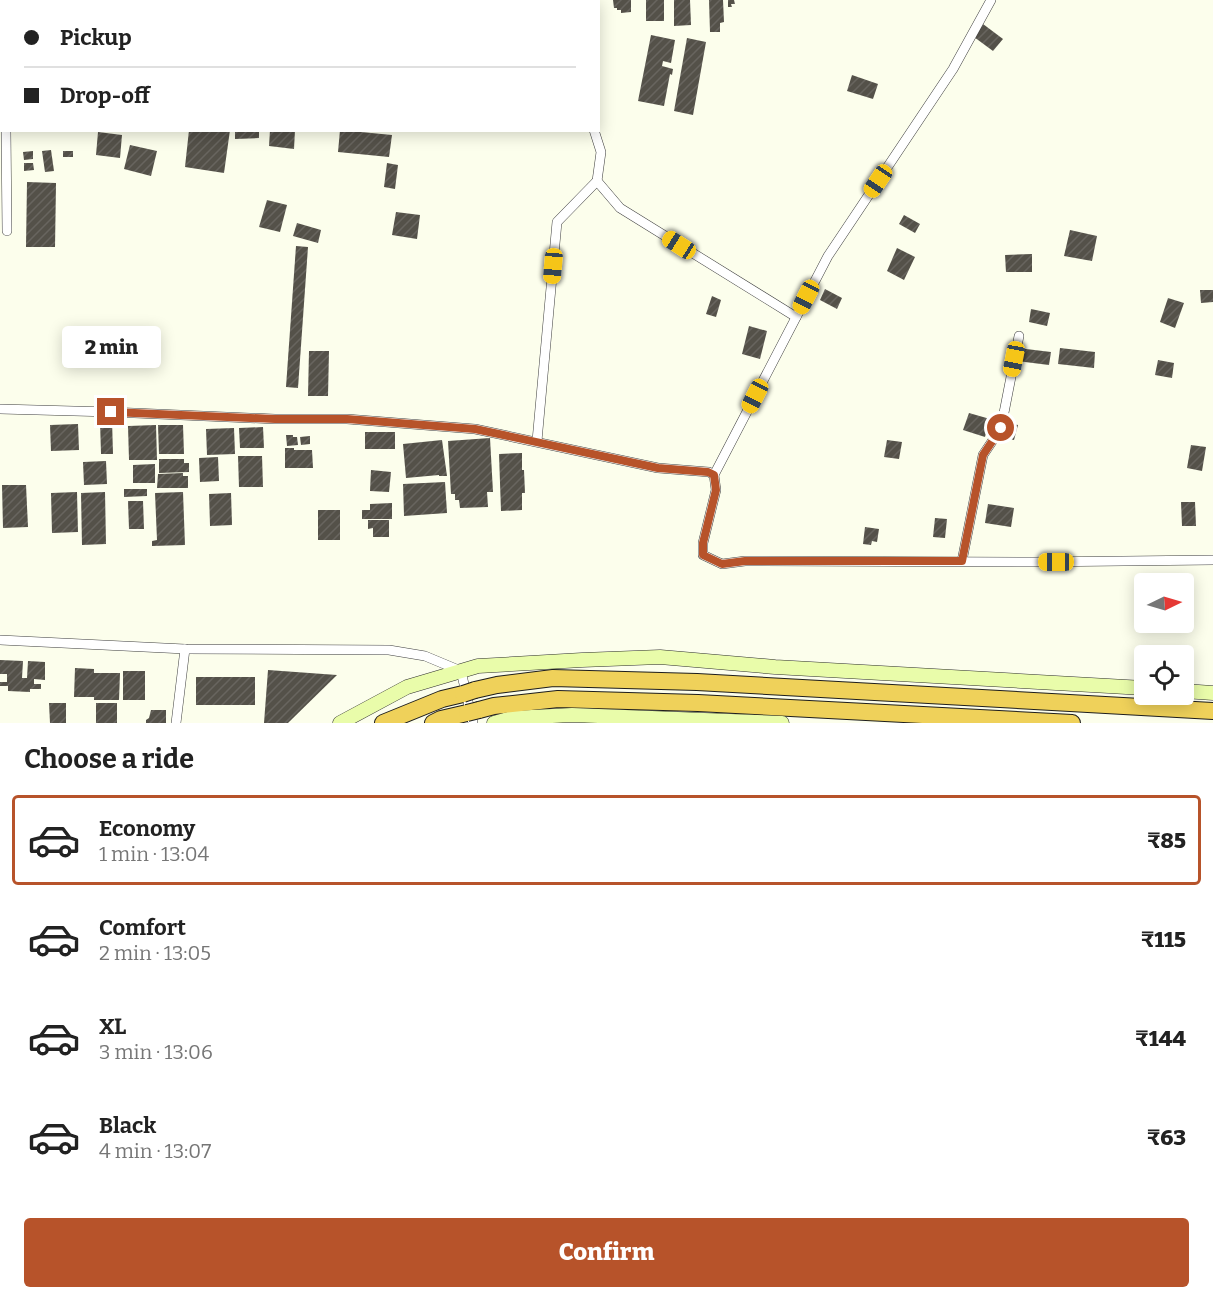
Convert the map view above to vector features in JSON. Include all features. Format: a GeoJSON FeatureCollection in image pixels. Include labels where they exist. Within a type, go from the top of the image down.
{"type":"FeatureCollection","features":[{"type":"Feature","properties":{"kind":"highway"},"geometry":{"type":"LineString","coordinates":[[383,723],[442,699],[497,685],[553,678],[686,682],[1213,711]]}},
{"type":"Feature","properties":{"kind":"highway"},"geometry":{"type":"LineString","coordinates":[[433,723],[441,719],[473,715],[494,706],[558,699],[698,703],[1072,723]]}},
{"type":"Feature","properties":{"kind":"street"},"geometry":{"type":"LineString","coordinates":[[990,0],[953,69],[828,256],[714,475],[716,490],[703,543],[703,555],[722,564],[745,561],[1213,560]]}},
{"type":"Feature","properties":{"kind":"street"},"geometry":{"type":"LineString","coordinates":[[6,132],[7,231]]}},
{"type":"Feature","properties":{"kind":"street"},"geometry":{"type":"LineString","coordinates":[[537,441],[557,222],[597,181],[601,152],[595,132]]}},
{"type":"Feature","properties":{"kind":"street"},"geometry":{"type":"LineString","coordinates":[[597,181],[620,208],[796,317]]}},
{"type":"Feature","properties":{"kind":"street"},"geometry":{"type":"LineString","coordinates":[[962,561],[983,455],[1001,428],[1018,336]]}},
{"type":"Feature","properties":{"kind":"street"},"geometry":{"type":"LineString","coordinates":[[0,409],[275,419],[347,419],[475,429],[658,468],[708,472],[714,475]]}},
{"type":"Feature","properties":{"kind":"street"},"geometry":{"type":"LineString","coordinates":[[0,640],[185,649],[389,650],[425,656],[461,671]]}},
{"type":"Feature","properties":{"kind":"street"},"geometry":{"type":"LineString","coordinates":[[177,723],[185,649]]}},
{"type":"Feature","properties":{"kind":"street"},"geometry":{"type":"LineString","coordinates":[[340,723],[407,687],[478,666],[582,660],[660,657],[775,667],[1134,687]]}},
{"type":"Feature","properties":{"kind":"street"},"geometry":{"type":"LineString","coordinates":[[461,671],[473,715]]}},
{"type":"Feature","properties":{"kind":"street"},"geometry":{"type":"LineString","coordinates":[[1194,692],[1213,693]]}},
{"type":"Feature","properties":{"kind":"street"},"geometry":{"type":"LineString","coordinates":[[1184,705],[1190,710]]}},
{"type":"Feature","properties":{"kind":"street"},"geometry":{"type":"LineString","coordinates":[[494,723],[512,718],[572,715],[655,720],[782,723]]}},
{"type":"Feature","properties":{"kind":"building"},"geometry":{"type":"Polygon","coordinates":[[[613,0],[631,0],[631,12],[621,13],[621,10],[614,8],[613,0]]]}},
{"type":"Feature","properties":{"kind":"building"},"geometry":{"type":"Polygon","coordinates":[[[646,0],[664,0],[664,21],[646,21],[646,0]]]}},
{"type":"Feature","properties":{"kind":"building"},"geometry":{"type":"Polygon","coordinates":[[[674,0],[690,0],[691,25],[674,26],[674,0]]]}},
{"type":"Feature","properties":{"kind":"building"},"geometry":{"type":"Polygon","coordinates":[[[709,0],[723,0],[724,22],[720,23],[720,32],[710,32],[709,0]]]}},
{"type":"Feature","properties":{"kind":"building"},"geometry":{"type":"Polygon","coordinates":[[[728,0],[734,0],[735,4],[731,4],[732,7],[728,7],[728,0]]]}},
{"type":"Feature","properties":{"kind":"building"},"geometry":{"type":"Polygon","coordinates":[[[983,24],[1003,39],[993,51],[974,37],[983,24]]]}},
{"type":"Feature","properties":{"kind":"building"},"geometry":{"type":"Polygon","coordinates":[[[651,35],[675,40],[671,63],[663,61],[662,66],[673,69],[664,106],[638,101],[651,35]]]}},
{"type":"Feature","properties":{"kind":"building"},"geometry":{"type":"Polygon","coordinates":[[[687,38],[706,42],[693,115],[674,111],[687,38]]]}},
{"type":"Feature","properties":{"kind":"building"},"geometry":{"type":"Polygon","coordinates":[[[852,75],[878,84],[873,99],[847,91],[852,75]]]}},
{"type":"Feature","properties":{"kind":"building"},"geometry":{"type":"Polygon","coordinates":[[[98,132],[122,135],[120,158],[96,155],[98,132]]]}},
{"type":"Feature","properties":{"kind":"building"},"geometry":{"type":"Polygon","coordinates":[[[189,132],[230,132],[224,173],[185,167],[189,132]]]}},
{"type":"Feature","properties":{"kind":"building"},"geometry":{"type":"Polygon","coordinates":[[[235,132],[259,132],[259,138],[235,139],[235,132]]]}},
{"type":"Feature","properties":{"kind":"building"},"geometry":{"type":"Polygon","coordinates":[[[270,132],[295,132],[294,149],[269,146],[270,132]]]}},
{"type":"Feature","properties":{"kind":"building"},"geometry":{"type":"Polygon","coordinates":[[[340,132],[392,135],[389,157],[338,152],[340,132]]]}},
{"type":"Feature","properties":{"kind":"building"},"geometry":{"type":"Polygon","coordinates":[[[130,145],[157,151],[151,176],[124,169],[130,145]]]}},
{"type":"Feature","properties":{"kind":"building"},"geometry":{"type":"Polygon","coordinates":[[[51,150],[54,171],[45,172],[42,151],[51,150]]]}},
{"type":"Feature","properties":{"kind":"building"},"geometry":{"type":"Polygon","coordinates":[[[33,151],[33,159],[24,160],[23,152],[33,151]]]}},
{"type":"Feature","properties":{"kind":"building"},"geometry":{"type":"Polygon","coordinates":[[[63,151],[73,151],[73,157],[63,157],[63,151]]]}},
{"type":"Feature","properties":{"kind":"building"},"geometry":{"type":"Polygon","coordinates":[[[24,163],[33,163],[34,170],[24,171],[24,163]]]}},
{"type":"Feature","properties":{"kind":"building"},"geometry":{"type":"Polygon","coordinates":[[[387,163],[398,165],[395,189],[384,187],[387,163]]]}},
{"type":"Feature","properties":{"kind":"building"},"geometry":{"type":"Polygon","coordinates":[[[27,182],[56,183],[55,247],[26,247],[27,182]]]}},
{"type":"Feature","properties":{"kind":"building"},"geometry":{"type":"Polygon","coordinates":[[[267,200],[287,205],[280,232],[259,227],[267,200]]]}},
{"type":"Feature","properties":{"kind":"building"},"geometry":{"type":"Polygon","coordinates":[[[396,212],[420,215],[417,239],[392,235],[396,212]]]}},
{"type":"Feature","properties":{"kind":"building"},"geometry":{"type":"Polygon","coordinates":[[[904,215],[920,224],[915,233],[899,224],[904,215]]]}},
{"type":"Feature","properties":{"kind":"building"},"geometry":{"type":"Polygon","coordinates":[[[297,223],[321,230],[318,243],[293,236],[297,223]]]}},
{"type":"Feature","properties":{"kind":"building"},"geometry":{"type":"Polygon","coordinates":[[[1070,230],[1097,236],[1092,261],[1064,256],[1070,230]]]}},
{"type":"Feature","properties":{"kind":"building"},"geometry":{"type":"Polygon","coordinates":[[[296,246],[308,247],[298,388],[286,387],[296,246]]]}},
{"type":"Feature","properties":{"kind":"building"},"geometry":{"type":"Polygon","coordinates":[[[897,248],[915,257],[904,280],[887,271],[897,248]]]}},
{"type":"Feature","properties":{"kind":"building"},"geometry":{"type":"Polygon","coordinates":[[[1032,254],[1032,272],[1006,272],[1005,255],[1032,254]]]}},
{"type":"Feature","properties":{"kind":"building"},"geometry":{"type":"Polygon","coordinates":[[[825,289],[842,298],[837,309],[820,300],[825,289]]]}},
{"type":"Feature","properties":{"kind":"building"},"geometry":{"type":"Polygon","coordinates":[[[1200,290],[1213,290],[1213,302],[1201,303],[1200,290]]]}},
{"type":"Feature","properties":{"kind":"building"},"geometry":{"type":"Polygon","coordinates":[[[712,296],[721,300],[716,317],[706,314],[712,296]]]}},
{"type":"Feature","properties":{"kind":"building"},"geometry":{"type":"Polygon","coordinates":[[[1168,298],[1184,303],[1175,328],[1160,322],[1168,298]]]}},
{"type":"Feature","properties":{"kind":"building"},"geometry":{"type":"Polygon","coordinates":[[[1031,309],[1050,313],[1047,326],[1029,322],[1031,309]]]}},
{"type":"Feature","properties":{"kind":"building"},"geometry":{"type":"Polygon","coordinates":[[[749,326],[767,331],[760,359],[742,354],[749,326]]]}},
{"type":"Feature","properties":{"kind":"building"},"geometry":{"type":"Polygon","coordinates":[[[1018,348],[1051,352],[1049,365],[1017,361],[1018,348]]]}},
{"type":"Feature","properties":{"kind":"building"},"geometry":{"type":"Polygon","coordinates":[[[1060,348],[1095,352],[1094,368],[1058,364],[1060,348]]]}},
{"type":"Feature","properties":{"kind":"building"},"geometry":{"type":"Polygon","coordinates":[[[309,351],[329,351],[328,396],[308,396],[309,351]]]}},
{"type":"Feature","properties":{"kind":"building"},"geometry":{"type":"Polygon","coordinates":[[[1158,360],[1174,363],[1172,378],[1155,375],[1158,360]]]}},
{"type":"Feature","properties":{"kind":"building"},"geometry":{"type":"Polygon","coordinates":[[[969,413],[990,419],[985,437],[963,430],[969,413]]]}},
{"type":"Feature","properties":{"kind":"building"},"geometry":{"type":"Polygon","coordinates":[[[112,420],[113,454],[101,454],[100,421],[112,420]]]}},
{"type":"Feature","properties":{"kind":"building"},"geometry":{"type":"Polygon","coordinates":[[[1004,422],[1018,425],[1014,440],[1001,437],[1004,422]]]}},
{"type":"Feature","properties":{"kind":"building"},"geometry":{"type":"Polygon","coordinates":[[[78,424],[79,450],[51,451],[50,425],[78,424]]]}},
{"type":"Feature","properties":{"kind":"building"},"geometry":{"type":"Polygon","coordinates":[[[156,425],[157,460],[129,460],[128,426],[156,425]]]}},
{"type":"Feature","properties":{"kind":"building"},"geometry":{"type":"Polygon","coordinates":[[[158,425],[183,425],[184,454],[159,454],[158,425]]]}},
{"type":"Feature","properties":{"kind":"building"},"geometry":{"type":"Polygon","coordinates":[[[263,427],[264,448],[240,448],[239,428],[263,427]]]}},
{"type":"Feature","properties":{"kind":"building"},"geometry":{"type":"Polygon","coordinates":[[[234,428],[235,454],[207,455],[206,429],[234,428]]]}},
{"type":"Feature","properties":{"kind":"building"},"geometry":{"type":"Polygon","coordinates":[[[365,432],[395,432],[395,449],[365,449],[365,432]]]}},
{"type":"Feature","properties":{"kind":"building"},"geometry":{"type":"Polygon","coordinates":[[[286,435],[297,437],[298,445],[287,446],[286,435]]]}},
{"type":"Feature","properties":{"kind":"building"},"geometry":{"type":"Polygon","coordinates":[[[310,436],[310,444],[301,445],[300,437],[310,436]]]}},
{"type":"Feature","properties":{"kind":"building"},"geometry":{"type":"Polygon","coordinates":[[[490,438],[493,492],[487,492],[488,507],[460,508],[459,500],[455,500],[455,494],[451,494],[448,441],[490,438]]]}},
{"type":"Feature","properties":{"kind":"building"},"geometry":{"type":"Polygon","coordinates":[[[442,440],[447,476],[406,478],[403,444],[442,440]]]}},
{"type":"Feature","properties":{"kind":"building"},"geometry":{"type":"Polygon","coordinates":[[[887,440],[902,442],[899,459],[884,457],[887,440]]]}},
{"type":"Feature","properties":{"kind":"building"},"geometry":{"type":"Polygon","coordinates":[[[1191,445],[1206,447],[1202,471],[1187,468],[1191,445]]]}},
{"type":"Feature","properties":{"kind":"building"},"geometry":{"type":"Polygon","coordinates":[[[285,448],[312,450],[313,468],[285,468],[285,448]]]}},
{"type":"Feature","properties":{"kind":"building"},"geometry":{"type":"Polygon","coordinates":[[[522,453],[525,493],[522,493],[522,510],[501,511],[499,454],[522,453]]]}},
{"type":"Feature","properties":{"kind":"building"},"geometry":{"type":"Polygon","coordinates":[[[238,456],[262,456],[263,487],[239,487],[238,456]]]}},
{"type":"Feature","properties":{"kind":"building"},"geometry":{"type":"Polygon","coordinates":[[[218,457],[219,481],[200,482],[199,458],[218,457]]]}},
{"type":"Feature","properties":{"kind":"building"},"geometry":{"type":"Polygon","coordinates":[[[159,459],[184,459],[184,463],[189,463],[189,472],[159,473],[159,459]]]}},
{"type":"Feature","properties":{"kind":"building"},"geometry":{"type":"Polygon","coordinates":[[[106,461],[107,484],[84,485],[83,462],[106,461]]]}},
{"type":"Feature","properties":{"kind":"building"},"geometry":{"type":"Polygon","coordinates":[[[155,464],[155,483],[133,483],[133,465],[155,464]]]}},
{"type":"Feature","properties":{"kind":"building"},"geometry":{"type":"Polygon","coordinates":[[[371,470],[391,472],[389,492],[370,491],[371,470]]]}},
{"type":"Feature","properties":{"kind":"building"},"geometry":{"type":"Polygon","coordinates":[[[183,473],[183,476],[188,476],[188,488],[157,488],[158,474],[183,473]]]}},
{"type":"Feature","properties":{"kind":"building"},"geometry":{"type":"Polygon","coordinates":[[[445,482],[447,513],[404,516],[403,484],[445,482]]]}},
{"type":"Feature","properties":{"kind":"building"},"geometry":{"type":"Polygon","coordinates":[[[2,485],[26,485],[28,527],[3,528],[2,485]]]}},
{"type":"Feature","properties":{"kind":"building"},"geometry":{"type":"Polygon","coordinates":[[[124,489],[147,489],[147,496],[124,497],[124,489]]]}},
{"type":"Feature","properties":{"kind":"building"},"geometry":{"type":"Polygon","coordinates":[[[77,492],[78,532],[52,533],[51,493],[77,492]]]}},
{"type":"Feature","properties":{"kind":"building"},"geometry":{"type":"Polygon","coordinates":[[[105,492],[106,544],[82,545],[81,493],[105,492]]]}},
{"type":"Feature","properties":{"kind":"building"},"geometry":{"type":"Polygon","coordinates":[[[183,492],[185,545],[152,546],[152,541],[157,540],[155,493],[183,492]]]}},
{"type":"Feature","properties":{"kind":"building"},"geometry":{"type":"Polygon","coordinates":[[[231,493],[232,525],[210,526],[209,494],[231,493]]]}},
{"type":"Feature","properties":{"kind":"building"},"geometry":{"type":"Polygon","coordinates":[[[128,501],[143,501],[144,529],[129,529],[128,501]]]}},
{"type":"Feature","properties":{"kind":"building"},"geometry":{"type":"Polygon","coordinates":[[[1181,502],[1195,502],[1196,526],[1182,526],[1181,502]]]}},
{"type":"Feature","properties":{"kind":"building"},"geometry":{"type":"Polygon","coordinates":[[[392,503],[392,519],[362,519],[362,510],[370,510],[370,504],[392,503]]]}},
{"type":"Feature","properties":{"kind":"building"},"geometry":{"type":"Polygon","coordinates":[[[988,504],[1014,508],[1011,527],[985,523],[988,504]]]}},
{"type":"Feature","properties":{"kind":"building"},"geometry":{"type":"Polygon","coordinates":[[[318,510],[340,510],[340,540],[318,540],[318,510]]]}},
{"type":"Feature","properties":{"kind":"building"},"geometry":{"type":"Polygon","coordinates":[[[935,518],[947,519],[945,538],[933,537],[935,518]]]}},
{"type":"Feature","properties":{"kind":"building"},"geometry":{"type":"Polygon","coordinates":[[[368,520],[389,520],[389,537],[373,537],[373,528],[368,529],[368,520]]]}},
{"type":"Feature","properties":{"kind":"building"},"geometry":{"type":"Polygon","coordinates":[[[865,527],[879,529],[877,542],[872,541],[871,545],[863,544],[865,527]]]}},
{"type":"Feature","properties":{"kind":"building"},"geometry":{"type":"Polygon","coordinates":[[[0,660],[23,661],[22,678],[27,678],[28,661],[45,662],[45,680],[34,679],[34,684],[41,684],[41,689],[30,689],[30,692],[8,691],[8,686],[0,686],[0,682],[7,682],[7,674],[0,674],[0,660]]]}},
{"type":"Feature","properties":{"kind":"building"},"geometry":{"type":"Polygon","coordinates":[[[75,668],[94,669],[94,673],[120,673],[119,700],[74,697],[75,668]]]}},
{"type":"Feature","properties":{"kind":"building"},"geometry":{"type":"Polygon","coordinates":[[[268,670],[337,675],[288,723],[264,723],[268,670]]]}},
{"type":"Feature","properties":{"kind":"building"},"geometry":{"type":"Polygon","coordinates":[[[123,671],[145,671],[145,700],[123,700],[123,671]]]}},
{"type":"Feature","properties":{"kind":"building"},"geometry":{"type":"Polygon","coordinates":[[[196,677],[255,677],[255,705],[196,705],[196,677]]]}},
{"type":"Feature","properties":{"kind":"building"},"geometry":{"type":"Polygon","coordinates":[[[49,703],[66,703],[66,723],[50,723],[49,703]]]}},
{"type":"Feature","properties":{"kind":"building"},"geometry":{"type":"Polygon","coordinates":[[[96,703],[117,703],[117,723],[96,723],[96,703]]]}},
{"type":"Feature","properties":{"kind":"building"},"geometry":{"type":"Polygon","coordinates":[[[151,710],[166,710],[166,723],[146,723],[151,710]]]}},
{"type":"Feature","properties":{"kind":"route"},"geometry":{"type":"LineString","coordinates":[[111,412],[275,419],[347,419],[475,429],[658,468],[708,472],[714,475],[716,490],[703,543],[703,555],[722,564],[745,561],[962,561],[983,455],[1001,428]]}}]}
